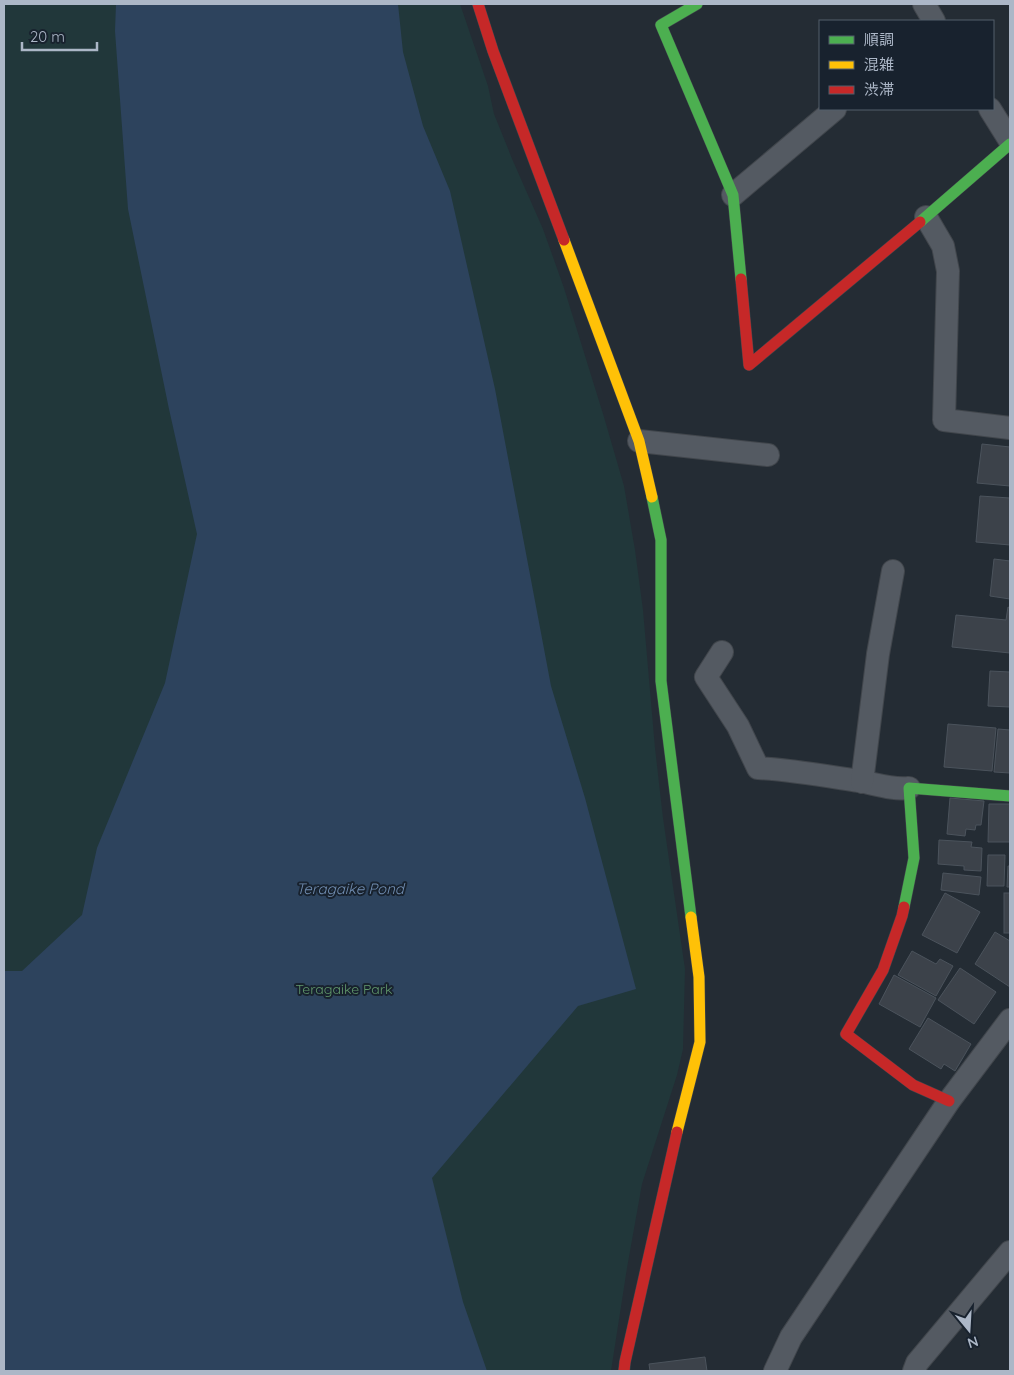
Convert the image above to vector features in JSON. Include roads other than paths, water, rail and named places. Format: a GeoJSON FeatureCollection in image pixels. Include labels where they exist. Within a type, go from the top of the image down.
{"type":"FeatureCollection","features":[{"type":"Feature","properties":{"kind":"street"},"geometry":{"type":"LineString","coordinates":[[478,4],[497,60],[639,441],[662,540],[661,681],[699,977],[700,1042],[677,1134],[624,1371]]}},
{"type":"Feature","properties":{"kind":"street"},"geometry":{"type":"LineString","coordinates":[[697,4],[661,25],[733,194],[749,365],[926,217],[1010,142],[991,110]]}},
{"type":"Feature","properties":{"kind":"street"},"geometry":{"type":"LineString","coordinates":[[924,4],[933,20]]}},
{"type":"Feature","properties":{"kind":"street"},"geometry":{"type":"LineString","coordinates":[[733,194],[834,110]]}},
{"type":"Feature","properties":{"kind":"street"},"geometry":{"type":"LineString","coordinates":[[926,217],[943,246],[948,271],[944,420],[1010,428]]}},
{"type":"Feature","properties":{"kind":"street"},"geometry":{"type":"LineString","coordinates":[[639,441],[768,454]]}},
{"type":"Feature","properties":{"kind":"street"},"geometry":{"type":"LineString","coordinates":[[862,782],[878,654],[893,571]]}},
{"type":"Feature","properties":{"kind":"street"},"geometry":{"type":"LineString","coordinates":[[722,652],[706,677],[738,726],[758,768],[787,770],[899,789],[909,788],[1010,796]]}},
{"type":"Feature","properties":{"kind":"street"},"geometry":{"type":"LineString","coordinates":[[909,788],[914,858],[902,916],[883,970],[846,1034],[912,1085],[949,1102]]}},
{"type":"Feature","properties":{"kind":"street"},"geometry":{"type":"LineString","coordinates":[[775,1371],[790,1337],[949,1102],[1010,1020]]}},
{"type":"Feature","properties":{"kind":"street"},"geometry":{"type":"LineString","coordinates":[[914,1371],[917,1363],[1010,1252]]}},
{"type":"Feature","properties":{"kind":"water","name":"Teragaike Pond"},"geometry":{"type":"Polygon","coordinates":[[[116,4],[398,4],[403,52],[423,126],[450,191],[495,389],[551,686],[585,798],[636,989],[578,1006],[432,1178],[463,1302],[487,1371],[4,1371],[4,971],[22,971],[82,915],[97,848],[165,683],[197,534],[128,209],[115,31],[116,4]]]}},
{"type":"Feature","properties":{"kind":"park label","name":"Teragaike Park"},"geometry":{"type":"Point","coordinates":[344,989]}}]}
